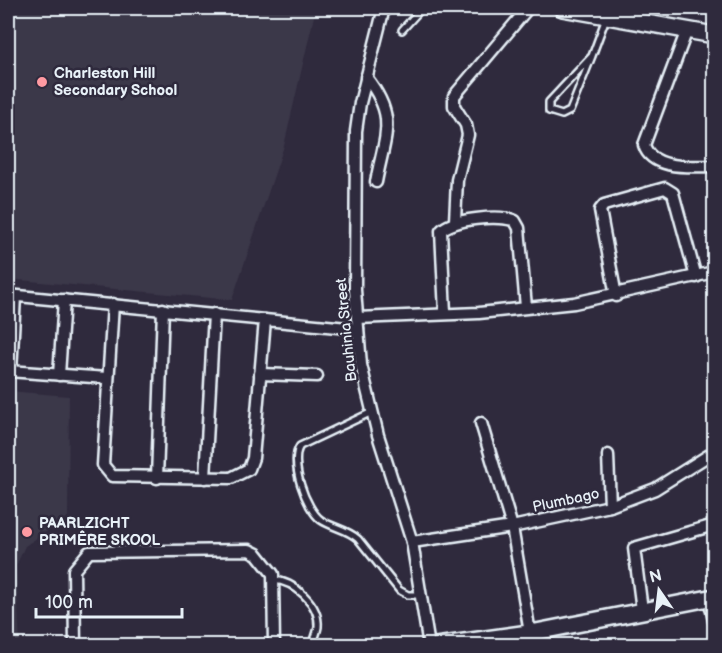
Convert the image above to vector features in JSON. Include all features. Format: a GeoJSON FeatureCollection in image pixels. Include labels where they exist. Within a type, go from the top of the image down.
{"type":"FeatureCollection","features":[{"type":"Feature","properties":{"kind":"street","name":"Bauhinia Street"},"geometry":{"type":"LineString","coordinates":[[384,8],[366,77],[356,131],[357,318],[362,365],[372,412],[412,542],[429,645]]}},
{"type":"Feature","properties":{"kind":"street"},"geometry":{"type":"LineString","coordinates":[[455,221],[457,180],[468,135],[466,125],[454,106],[454,96],[528,8]]}},
{"type":"Feature","properties":{"kind":"street"},"geometry":{"type":"LineString","coordinates":[[562,8],[714,36]]}},
{"type":"Feature","properties":{"kind":"street"},"geometry":{"type":"LineString","coordinates":[[687,30],[644,145],[649,155],[674,166],[714,166]]}},
{"type":"Feature","properties":{"kind":"street"},"geometry":{"type":"LineString","coordinates":[[366,77],[383,100],[387,115],[376,182]]}},
{"type":"Feature","properties":{"kind":"street"},"geometry":{"type":"LineString","coordinates":[[616,296],[600,210],[604,205],[664,188],[673,193],[696,277]]}},
{"type":"Feature","properties":{"kind":"street"},"geometry":{"type":"LineString","coordinates":[[445,313],[440,235],[444,227],[455,221],[504,218],[518,224],[526,308]]}},
{"type":"Feature","properties":{"kind":"street"},"geometry":{"type":"LineString","coordinates":[[357,318],[526,308],[616,296],[714,272]]}},
{"type":"Feature","properties":{"kind":"street"},"geometry":{"type":"LineString","coordinates":[[107,378],[9,371],[11,296],[358,329]]}},
{"type":"Feature","properties":{"kind":"street"},"geometry":{"type":"LineString","coordinates":[[58,375],[64,300]]}},
{"type":"Feature","properties":{"kind":"street"},"geometry":{"type":"LineString","coordinates":[[112,304],[103,465],[112,476],[231,478],[249,469],[253,458],[265,320]]}},
{"type":"Feature","properties":{"kind":"street"},"geometry":{"type":"LineString","coordinates":[[157,478],[163,309]]}},
{"type":"Feature","properties":{"kind":"street"},"geometry":{"type":"LineString","coordinates":[[205,478],[214,314]]}},
{"type":"Feature","properties":{"kind":"street"},"geometry":{"type":"LineString","coordinates":[[260,374],[317,376]]}},
{"type":"Feature","properties":{"kind":"street"},"geometry":{"type":"LineString","coordinates":[[481,423],[512,527],[536,637]]}},
{"type":"Feature","properties":{"kind":"street","name":"Plumbago"},"geometry":{"type":"LineString","coordinates":[[412,542],[512,527],[610,506],[655,489],[714,452]]}},
{"type":"Feature","properties":{"kind":"street"},"geometry":{"type":"LineString","coordinates":[[608,454],[610,506]]}},
{"type":"Feature","properties":{"kind":"street"},"geometry":{"type":"LineString","coordinates":[[642,610],[634,548],[714,525]]}},
{"type":"Feature","properties":{"kind":"street"},"geometry":{"type":"LineString","coordinates":[[75,645],[74,570],[89,552],[249,550],[269,567],[273,580],[274,645]]}},
{"type":"Feature","properties":{"kind":"street"},"geometry":{"type":"LineString","coordinates":[[436,645],[536,637],[642,610],[712,597],[714,621]]}},
{"type":"Feature","properties":{"kind":"lane"},"geometry":{"type":"LineString","coordinates":[[402,30],[422,8]]}},
{"type":"Feature","properties":{"kind":"lane"},"geometry":{"type":"LineString","coordinates":[[592,56],[549,102],[549,111],[562,115],[570,111],[592,56],[606,16]]}},
{"type":"Feature","properties":{"kind":"lane"},"geometry":{"type":"LineString","coordinates":[[372,412],[300,446],[296,455],[298,471],[314,514],[321,520],[350,532],[358,539],[399,591],[408,595],[421,594]]}},
{"type":"Feature","properties":{"kind":"lane"},"geometry":{"type":"LineString","coordinates":[[8,568],[9,645]]}},
{"type":"Feature","properties":{"kind":"lane"},"geometry":{"type":"LineString","coordinates":[[273,580],[292,585],[309,603],[318,627],[312,645]]}},
{"type":"Feature","properties":{"kind":"shaded area","name":"Charleston Hill Secondary School"},"geometry":{"type":"Polygon","coordinates":[[[8,8],[299,8],[315,12],[284,146],[232,300],[8,279],[8,8]]]}},
{"type":"Feature","properties":{"kind":"shaded area","name":"PAARLZICHT PRIMÊRE SKOOL"},"geometry":{"type":"Polygon","coordinates":[[[8,391],[69,396],[68,517],[25,546],[16,566],[20,646],[8,645],[8,391]]]}},
{"type":"Feature","properties":{"kind":"place","name":"Charleston Hill Secondary School"},"geometry":{"type":"Point","coordinates":[42,82]}},
{"type":"Feature","properties":{"kind":"place","name":"PAARLZICHT PRIMÊRE SKOOL"},"geometry":{"type":"Point","coordinates":[27,532]}}]}
